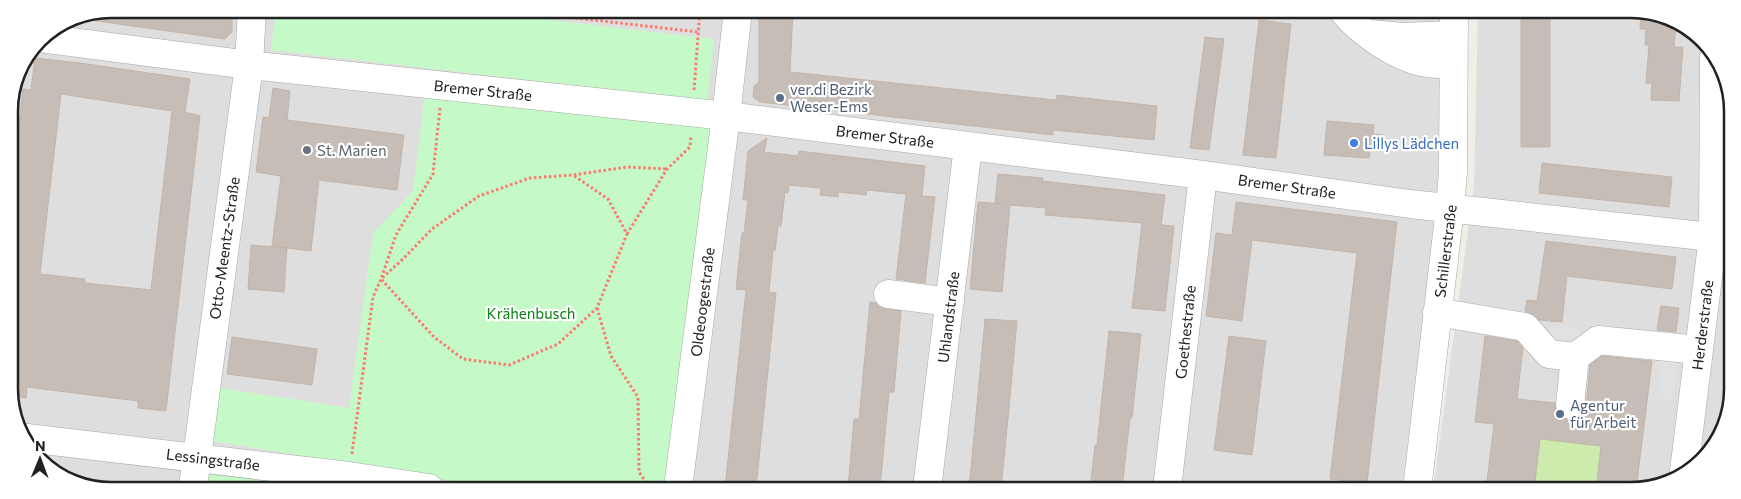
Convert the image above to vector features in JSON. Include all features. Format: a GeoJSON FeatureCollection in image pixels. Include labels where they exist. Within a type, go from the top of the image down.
{"type":"FeatureCollection","features":[{"type":"Feature","properties":{"kind":"street","name":"Otto-Meentz-Straße"},"geometry":{"type":"LineString","coordinates":[[194,482],[249,65],[252,18]]}},
{"type":"Feature","properties":{"kind":"street","name":"Oldeoogestraße"},"geometry":{"type":"LineString","coordinates":[[679,482],[737,18]]}},
{"type":"Feature","properties":{"kind":"street"},"geometry":{"type":"LineString","coordinates":[[1348,18],[1366,33],[1400,55],[1422,62],[1453,65]]}},
{"type":"Feature","properties":{"kind":"street"},"geometry":{"type":"LineString","coordinates":[[1366,33],[1404,37],[1454,24]]}},
{"type":"Feature","properties":{"kind":"street","name":"Schillerstraße"},"geometry":{"type":"LineString","coordinates":[[1418,481],[1453,172],[1454,24]]}},
{"type":"Feature","properties":{"kind":"street","name":"Bremer Straße"},"geometry":{"type":"LineString","coordinates":[[51,39],[249,65],[726,116],[1450,208],[1721,238]]}},
{"type":"Feature","properties":{"kind":"street","name":"Herderstraße"},"geometry":{"type":"LineString","coordinates":[[1685,464],[1699,350],[1721,238],[1714,70]]}},
{"type":"Feature","properties":{"kind":"street","name":"Uhlandstraße"},"geometry":{"type":"LineString","coordinates":[[927,481],[968,146]]}},
{"type":"Feature","properties":{"kind":"street","name":"Goethestraße"},"geometry":{"type":"LineString","coordinates":[[1168,481],[1202,175]]}},
{"type":"Feature","properties":{"kind":"street"},"geometry":{"type":"LineString","coordinates":[[888,294],[950,302]]}},
{"type":"Feature","properties":{"kind":"street"},"geometry":{"type":"LineString","coordinates":[[1437,312],[1525,327],[1549,354],[1575,357],[1598,340],[1699,350]]}},
{"type":"Feature","properties":{"kind":"street"},"geometry":{"type":"LineString","coordinates":[[1570,405],[1575,357]]}},
{"type":"Feature","properties":{"kind":"street","name":"Lessingstraße"},"geometry":{"type":"LineString","coordinates":[[33,439],[196,457],[367,482]]}},
{"type":"Feature","properties":{"kind":"path"},"geometry":{"type":"LineString","coordinates":[[576,18],[698,32]]}},
{"type":"Feature","properties":{"kind":"path"},"geometry":{"type":"LineString","coordinates":[[381,278],[434,337],[464,359],[509,365],[558,344],[597,308],[627,234],[667,170],[690,147],[699,18]]}},
{"type":"Feature","properties":{"kind":"path"},"geometry":{"type":"LineString","coordinates":[[338,479],[373,297],[396,235],[433,174],[442,85]]}},
{"type":"Feature","properties":{"kind":"path"},"geometry":{"type":"LineString","coordinates":[[381,278],[403,259],[432,229],[479,196],[530,178],[573,175],[626,167],[667,170]]}},
{"type":"Feature","properties":{"kind":"path"},"geometry":{"type":"LineString","coordinates":[[573,175],[608,199],[627,234]]}},
{"type":"Feature","properties":{"kind":"path"},"geometry":{"type":"LineString","coordinates":[[597,308],[611,356],[638,397],[639,472],[646,482]]}},
{"type":"Feature","properties":{"kind":"shaded area"},"geometry":{"type":"Polygon","coordinates":[[[98,18],[1441,18],[1437,229],[1403,481],[110,482],[86,478],[64,469],[54,462],[30,435],[22,419],[18,401],[19,92],[27,69],[49,41],[69,27],[98,18]]]}},
{"type":"Feature","properties":{"kind":"shaded area"},"geometry":{"type":"Polygon","coordinates":[[[1478,18],[1643,18],[1677,30],[1692,41],[1708,59],[1719,80],[1724,110],[1724,389],[1720,413],[1711,435],[1700,450],[1682,466],[1666,474],[1643,481],[1434,481],[1474,186],[1478,18]]]}},
{"type":"Feature","properties":{"kind":"shaded area"},"geometry":{"type":"Polygon","coordinates":[[[1551,326],[1581,330],[1579,345],[1549,342],[1551,326]]]}},
{"type":"Feature","properties":{"kind":"shaded area"},"geometry":{"type":"Polygon","coordinates":[[[1661,359],[1676,361],[1672,401],[1657,400],[1661,359]]]}},
{"type":"Feature","properties":{"kind":"green space"},"geometry":{"type":"Polygon","coordinates":[[[275,18],[532,18],[714,39],[707,101],[271,50],[275,18]]]}},
{"type":"Feature","properties":{"kind":"green space","name":"Krähenbusch"},"geometry":{"type":"Polygon","coordinates":[[[425,94],[726,130],[678,482],[458,482],[200,439],[208,386],[349,408],[373,233],[413,191],[425,94]]]}},
{"type":"Feature","properties":{"kind":"green space"},"geometry":{"type":"Polygon","coordinates":[[[1540,439],[1601,446],[1597,481],[1535,481],[1540,439]]]}},
{"type":"Feature","properties":{"kind":"green space"},"geometry":{"type":"Polygon","coordinates":[[[207,471],[297,482],[206,482],[207,471]]]}},
{"type":"Feature","properties":{"kind":"building"},"geometry":{"type":"Polygon","coordinates":[[[98,18],[232,18],[232,32],[225,39],[89,20],[98,18]]]}},
{"type":"Feature","properties":{"kind":"building"},"geometry":{"type":"Polygon","coordinates":[[[759,18],[793,18],[790,72],[1056,100],[1057,95],[1157,106],[1154,140],[1053,130],[1053,135],[760,102],[753,97],[754,86],[759,82],[759,18]]]}},
{"type":"Feature","properties":{"kind":"building"},"geometry":{"type":"Polygon","coordinates":[[[1521,18],[1550,18],[1550,147],[1521,147],[1521,18]]]}},
{"type":"Feature","properties":{"kind":"building"},"geometry":{"type":"Polygon","coordinates":[[[1641,18],[1643,18],[1676,29],[1674,47],[1683,47],[1679,101],[1651,100],[1652,83],[1646,83],[1649,45],[1645,45],[1646,29],[1640,29],[1641,18]]]}},
{"type":"Feature","properties":{"kind":"building"},"geometry":{"type":"Polygon","coordinates":[[[1259,20],[1291,24],[1276,158],[1243,155],[1259,20]]]}},
{"type":"Feature","properties":{"kind":"building"},"geometry":{"type":"Polygon","coordinates":[[[1205,37],[1224,39],[1209,150],[1190,148],[1205,37]]]}},
{"type":"Feature","properties":{"kind":"building"},"geometry":{"type":"Polygon","coordinates":[[[35,58],[190,79],[185,112],[200,116],[166,411],[138,408],[138,401],[27,387],[26,398],[18,397],[18,134],[23,89],[31,90],[35,58]],[[61,94],[40,274],[85,279],[85,283],[151,290],[172,111],[61,94]]]}},
{"type":"Feature","properties":{"kind":"building"},"geometry":{"type":"Polygon","coordinates":[[[273,88],[290,91],[287,120],[404,135],[397,190],[319,180],[311,251],[272,246],[281,176],[256,172],[263,117],[269,118],[273,88]]]}},
{"type":"Feature","properties":{"kind":"building","name":"Lillys Lädchen"},"geometry":{"type":"Polygon","coordinates":[[[1327,121],[1374,125],[1373,134],[1384,135],[1382,151],[1370,150],[1369,158],[1324,155],[1327,121]]]}},
{"type":"Feature","properties":{"kind":"building"},"geometry":{"type":"Polygon","coordinates":[[[767,138],[764,152],[798,156],[799,151],[925,166],[922,196],[935,197],[925,283],[896,279],[906,194],[867,190],[866,195],[838,192],[838,197],[820,195],[821,188],[789,185],[788,193],[785,192],[781,226],[778,226],[775,251],[773,250],[769,292],[776,293],[757,482],[726,482],[746,290],[736,289],[742,233],[744,233],[748,200],[743,200],[748,151],[767,138]]]}},
{"type":"Feature","properties":{"kind":"building"},"geometry":{"type":"Polygon","coordinates":[[[1542,163],[1672,177],[1669,207],[1539,193],[1542,163]]]}},
{"type":"Feature","properties":{"kind":"building"},"geometry":{"type":"Polygon","coordinates":[[[998,174],[1043,178],[1042,181],[1165,195],[1161,225],[1174,226],[1165,311],[1132,308],[1142,223],[1045,215],[1046,208],[1010,205],[1002,292],[970,289],[978,202],[1003,204],[995,203],[998,174]]]}},
{"type":"Feature","properties":{"kind":"building"},"geometry":{"type":"Polygon","coordinates":[[[1236,202],[1397,222],[1367,481],[1330,479],[1357,253],[1252,240],[1242,321],[1206,316],[1216,233],[1232,235],[1236,202]]]}},
{"type":"Feature","properties":{"kind":"building"},"geometry":{"type":"Polygon","coordinates":[[[1546,241],[1676,257],[1672,289],[1567,276],[1562,322],[1539,320],[1536,316],[1525,311],[1527,300],[1537,301],[1546,241]]]}},
{"type":"Feature","properties":{"kind":"building"},"geometry":{"type":"Polygon","coordinates":[[[251,245],[287,248],[284,292],[248,289],[251,245]]]}},
{"type":"Feature","properties":{"kind":"building"},"geometry":{"type":"Polygon","coordinates":[[[870,302],[876,303],[879,307],[901,311],[894,392],[889,392],[881,481],[849,482],[854,419],[859,419],[870,302]]]}},
{"type":"Feature","properties":{"kind":"building"},"geometry":{"type":"Polygon","coordinates":[[[1661,306],[1679,308],[1676,332],[1657,330],[1661,306]]]}},
{"type":"Feature","properties":{"kind":"building"},"geometry":{"type":"Polygon","coordinates":[[[985,319],[1017,321],[1002,481],[970,481],[985,319]]]}},
{"type":"Feature","properties":{"kind":"building"},"geometry":{"type":"Polygon","coordinates":[[[1109,331],[1141,334],[1123,481],[1091,481],[1095,445],[1097,445],[1109,331]]]}},
{"type":"Feature","properties":{"kind":"building"},"geometry":{"type":"Polygon","coordinates":[[[1229,336],[1266,341],[1252,455],[1214,450],[1229,336]]]}},
{"type":"Feature","properties":{"kind":"building","name":"Agentur für Arbeit"},"geometry":{"type":"Polygon","coordinates":[[[1485,336],[1517,341],[1523,348],[1517,399],[1555,403],[1556,412],[1561,418],[1568,420],[1576,419],[1583,414],[1586,407],[1590,365],[1602,356],[1652,361],[1637,481],[1597,481],[1601,446],[1540,439],[1535,481],[1487,481],[1494,424],[1475,422],[1485,336]]]}},
{"type":"Feature","properties":{"kind":"building"},"geometry":{"type":"Polygon","coordinates":[[[232,337],[317,349],[312,385],[227,374],[232,337]]]}},
{"type":"Feature","properties":{"kind":"place","name":"ver.di Bezirk Weser-Ems"},"geometry":{"type":"Point","coordinates":[780,98]}},
{"type":"Feature","properties":{"kind":"place","name":"Lillys Lädchen"},"geometry":{"type":"Point","coordinates":[1354,143]}},
{"type":"Feature","properties":{"kind":"place","name":"St. Marien"},"geometry":{"type":"Point","coordinates":[307,150]}},
{"type":"Feature","properties":{"kind":"place","name":"Agentur für Arbeit"},"geometry":{"type":"Point","coordinates":[1560,414]}}]}
